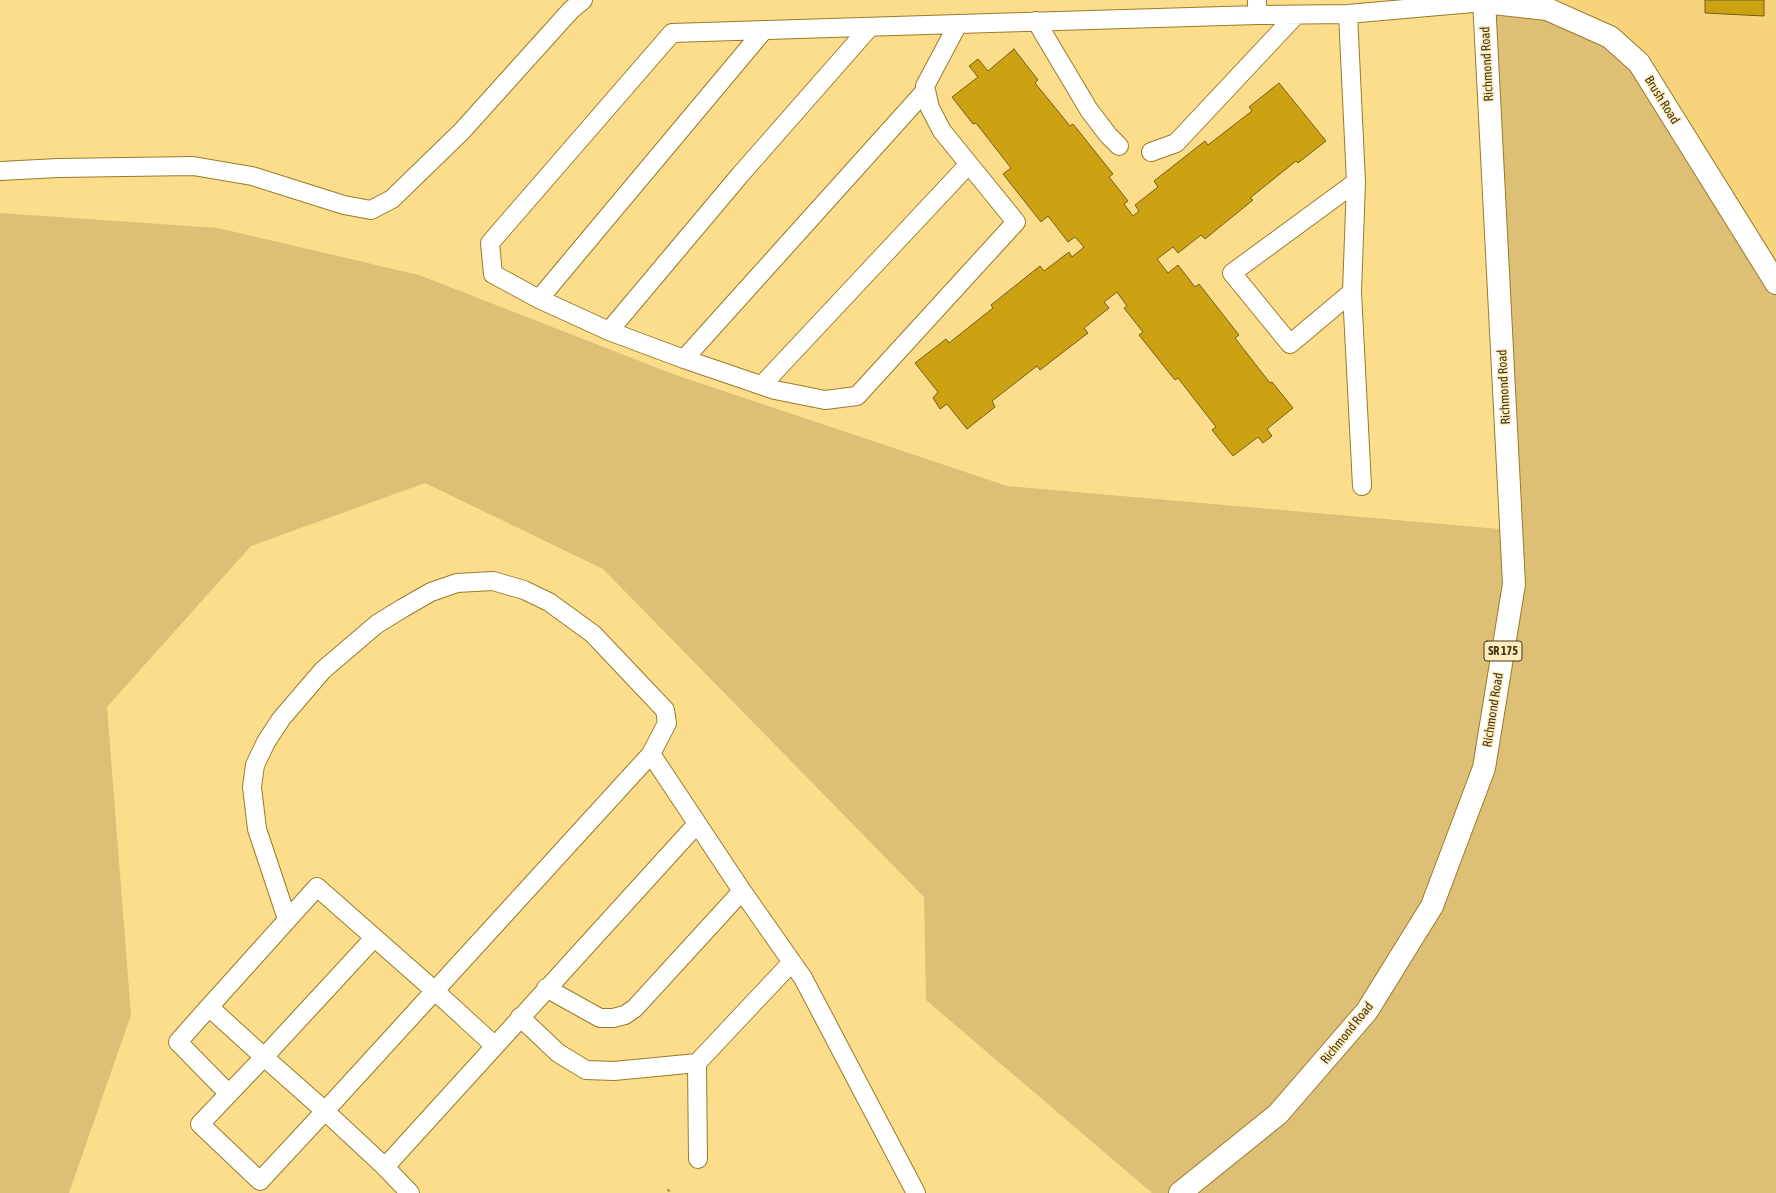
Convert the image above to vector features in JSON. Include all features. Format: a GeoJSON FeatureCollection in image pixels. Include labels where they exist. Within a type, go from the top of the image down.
{"type":"FeatureCollection","features":[{"type":"Feature","properties":{"kind":"main road","name":"Brush Road"},"geometry":{"type":"LineString","coordinates":[[1484,1],[1547,9],[1610,37],[1639,63],[1776,283]]}},
{"type":"Feature","properties":{"kind":"main road","name":"Richmond Road"},"geometry":{"type":"LineString","coordinates":[[1180,1193],[1278,1114],[1367,1011],[1432,906],[1484,768],[1514,584],[1484,1]]}},
{"type":"Feature","properties":{"kind":"lane"},"geometry":{"type":"LineString","coordinates":[[0,171],[58,168],[193,166],[252,176],[344,204],[371,210],[392,199],[462,132],[571,10],[583,0]]}},
{"type":"Feature","properties":{"kind":"lane"},"geometry":{"type":"LineString","coordinates":[[958,24],[925,86],[930,108],[942,131],[1016,222],[857,396],[825,400],[775,390],[684,359],[609,331],[539,299],[493,274],[490,243],[672,33],[1036,21],[1257,8],[1296,15],[1348,14],[1484,1]]}},
{"type":"Feature","properties":{"kind":"lane"},"geometry":{"type":"LineString","coordinates":[[1348,14],[1356,182],[1352,292],[1362,486]]}},
{"type":"Feature","properties":{"kind":"lane"},"geometry":{"type":"LineString","coordinates":[[1151,152],[1176,143],[1296,15]]}},
{"type":"Feature","properties":{"kind":"lane"},"geometry":{"type":"LineString","coordinates":[[1036,21],[1089,110],[1108,135],[1119,146]]}},
{"type":"Feature","properties":{"kind":"lane"},"geometry":{"type":"LineString","coordinates":[[609,331],[740,175],[870,27]]}},
{"type":"Feature","properties":{"kind":"lane"},"geometry":{"type":"LineString","coordinates":[[539,299],[764,30]]}},
{"type":"Feature","properties":{"kind":"lane"},"geometry":{"type":"LineString","coordinates":[[684,359],[926,90]]}},
{"type":"Feature","properties":{"kind":"lane"},"geometry":{"type":"LineString","coordinates":[[762,385],[969,164]]}},
{"type":"Feature","properties":{"kind":"lane"},"geometry":{"type":"LineString","coordinates":[[1352,292],[1290,344],[1232,273],[1356,182]]}},
{"type":"Feature","properties":{"kind":"lane"},"geometry":{"type":"LineString","coordinates":[[287,919],[257,829],[252,787],[255,765],[266,742],[281,719],[323,670],[376,624],[431,592],[457,582],[494,581],[524,590],[549,602],[593,634],[665,710],[667,723],[651,754],[260,1181],[200,1124],[374,938]]}},
{"type":"Feature","properties":{"kind":"lane"},"geometry":{"type":"LineString","coordinates":[[651,754],[742,891],[803,978],[916,1193]]}},
{"type":"Feature","properties":{"kind":"lane"},"geometry":{"type":"LineString","coordinates":[[385,1167],[495,1046],[520,1016],[697,824]]}},
{"type":"Feature","properties":{"kind":"lane"},"geometry":{"type":"LineString","coordinates":[[229,1094],[178,1042],[317,887],[495,1046]]}},
{"type":"Feature","properties":{"kind":"lane"},"geometry":{"type":"LineString","coordinates":[[546,988],[600,1018],[613,1018],[625,1015],[635,1008],[742,891]]}},
{"type":"Feature","properties":{"kind":"lane"},"geometry":{"type":"LineString","coordinates":[[520,1016],[558,1053],[586,1070],[614,1071],[698,1062],[792,962]]}},
{"type":"Feature","properties":{"kind":"lane"},"geometry":{"type":"LineString","coordinates":[[209,1007],[325,1111],[385,1167],[410,1193]]}},
{"type":"Feature","properties":{"kind":"lane"},"geometry":{"type":"LineString","coordinates":[[698,1062],[698,1159]]}},
{"type":"Feature","properties":{"kind":"path"},"geometry":{"type":"LineString","coordinates":[[668,1189],[670,1193]]}},
{"type":"Feature","properties":{"kind":"shaded area"},"geometry":{"type":"Polygon","coordinates":[[[1484,0],[1776,0],[1776,283],[1484,0]]]}},
{"type":"Feature","properties":{"kind":"shaded area"},"geometry":{"type":"Polygon","coordinates":[[[1484,2],[1610,37],[1776,283],[1776,1193],[1152,1193],[926,1000],[924,897],[603,569],[425,483],[251,546],[107,707],[131,1015],[69,1193],[0,1193],[0,213],[218,228],[419,275],[673,374],[1007,486],[1511,530],[1484,2]]]}},
{"type":"Feature","properties":{"kind":"building"},"geometry":{"type":"Polygon","coordinates":[[[1705,0],[1764,0],[1764,16],[1705,13],[1705,0]]]}},
{"type":"Feature","properties":{"kind":"building"},"geometry":{"type":"Polygon","coordinates":[[[1014,49],[1038,80],[1035,83],[1070,126],[1073,124],[1113,174],[1109,177],[1128,201],[1124,204],[1133,216],[1139,211],[1135,205],[1158,187],[1154,181],[1205,141],[1208,145],[1252,111],[1249,107],[1279,83],[1326,141],[1298,163],[1296,161],[1250,198],[1253,200],[1205,239],[1201,235],[1178,253],[1173,247],[1157,259],[1168,273],[1178,265],[1195,287],[1199,284],[1239,335],[1235,338],[1270,383],[1272,382],[1293,408],[1267,429],[1272,436],[1263,443],[1258,437],[1233,456],[1212,430],[1216,427],[1178,378],[1175,380],[1139,335],[1143,332],[1124,308],[1127,306],[1117,292],[1104,302],[1109,308],[1084,328],[1088,333],[1040,370],[1037,366],[992,401],[995,407],[967,429],[947,404],[940,409],[933,398],[938,392],[915,363],[946,339],[949,343],[993,308],[991,305],[1040,266],[1044,271],[1069,252],[1072,257],[1084,247],[1075,237],[1068,242],[1048,216],[1041,222],[1003,174],[1011,168],[976,123],[973,124],[952,97],[978,77],[969,66],[978,59],[988,71],[1014,49]]]}}]}
